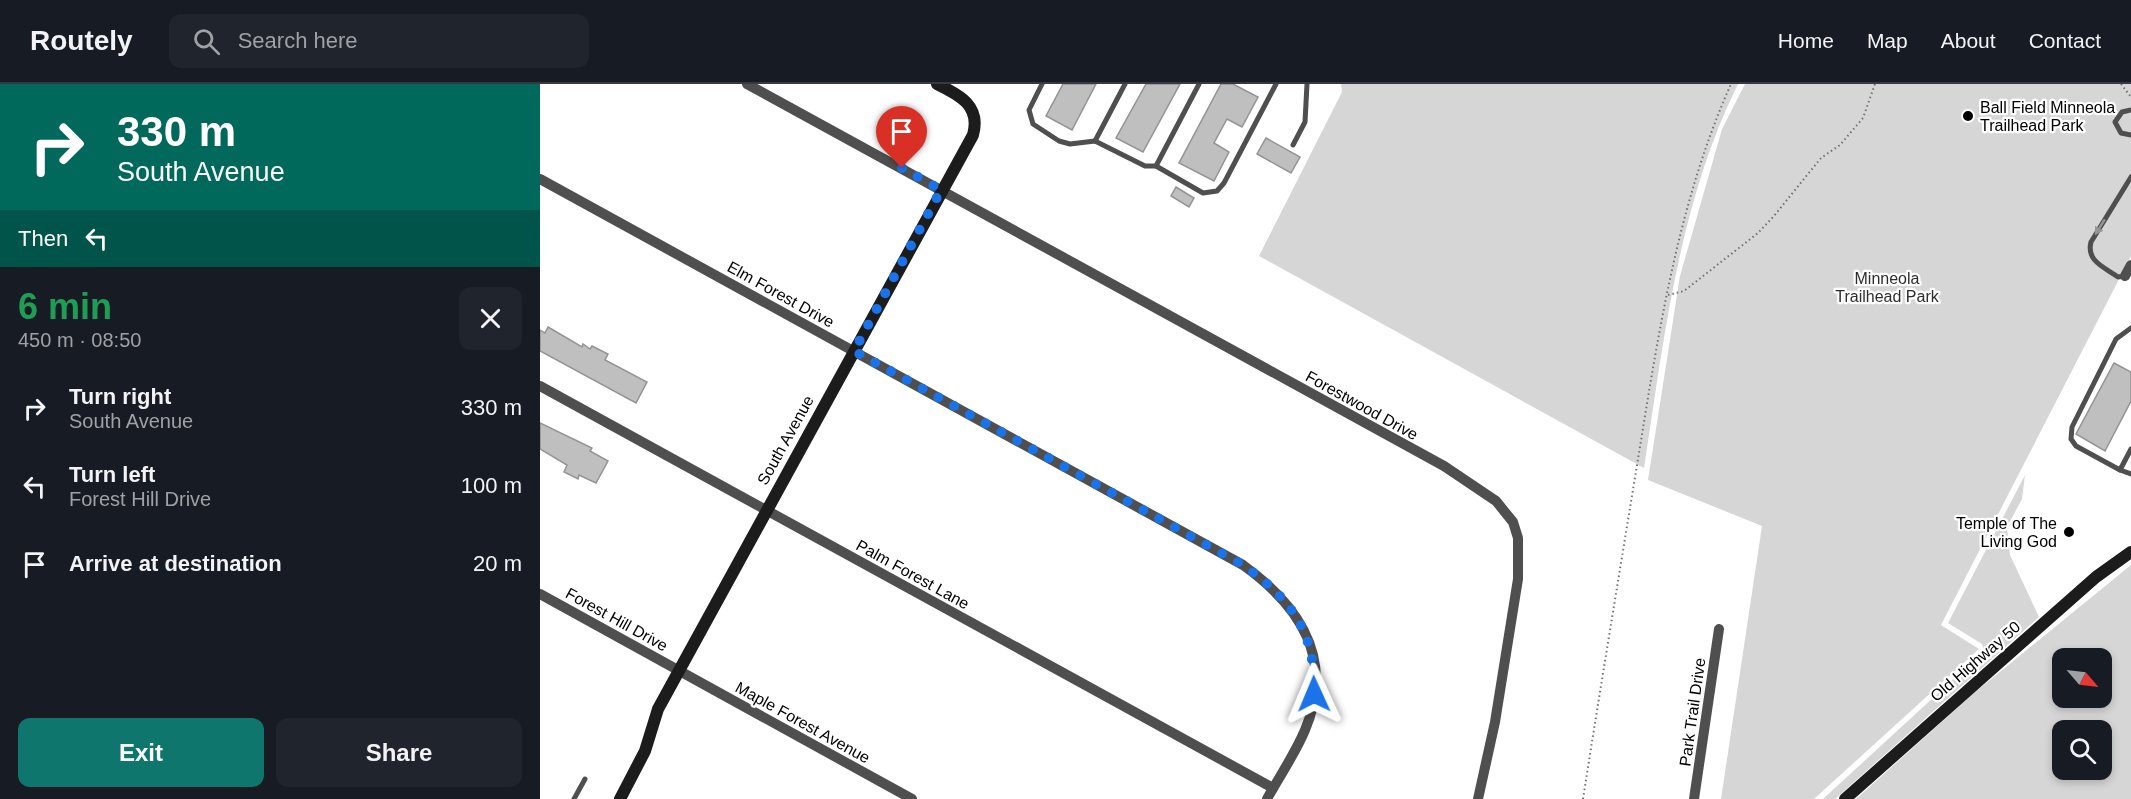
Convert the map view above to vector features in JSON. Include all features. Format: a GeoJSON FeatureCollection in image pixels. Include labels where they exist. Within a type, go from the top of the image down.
{"type":"FeatureCollection","features":[{"type":"Feature","properties":{"kind":"street"},"geometry":{"type":"LineString","coordinates":[[747,84],[941,190]]}},
{"type":"Feature","properties":{"kind":"street","name":"South Avenue"},"geometry":{"type":"LineString","coordinates":[[620,799],[645,751],[658,709],[765,510],[973,135],[975,116],[966,101],[937,84]]}},
{"type":"Feature","properties":{"kind":"street","name":"Elm Forest Drive"},"geometry":{"type":"LineString","coordinates":[[540,179],[1243,565],[1269,584],[1285,600],[1297,617],[1312,654],[1314,694],[1304,732],[1267,799]]}},
{"type":"Feature","properties":{"kind":"street","name":"Forestwood Drive"},"geometry":{"type":"LineString","coordinates":[[941,190],[1444,466],[1481,489],[1507,512],[1518,538],[1518,579],[1495,722],[1478,799]]}},
{"type":"Feature","properties":{"kind":"street"},"geometry":{"type":"LineString","coordinates":[[2124,276],[2131,266]]}},
{"type":"Feature","properties":{"kind":"street","name":"Palm Forest Lane"},"geometry":{"type":"LineString","coordinates":[[540,386],[1273,788]]}},
{"type":"Feature","properties":{"kind":"street","name":"Old Highway 50"},"geometry":{"type":"LineString","coordinates":[[1845,799],[2096,577],[2131,552]]}},
{"type":"Feature","properties":{"kind":"street","name":"Forest Hill Drive"},"geometry":{"type":"LineString","coordinates":[[540,594],[679,670]]}},
{"type":"Feature","properties":{"kind":"street","name":"Park Trail Drive"},"geometry":{"type":"LineString","coordinates":[[1694,799],[1719,629]]}},
{"type":"Feature","properties":{"kind":"street","name":"Maple Forest Avenue"},"geometry":{"type":"LineString","coordinates":[[679,670],[912,799]]}},
{"type":"Feature","properties":{"kind":"lane"},"geometry":{"type":"LineString","coordinates":[[1042,84],[1029,110],[1033,124],[1059,141],[1070,144],[1095,141],[1145,166],[1156,166],[1203,193],[1217,191],[1224,183],[1276,84]]}},
{"type":"Feature","properties":{"kind":"lane"},"geometry":{"type":"LineString","coordinates":[[1095,141],[1125,84]]}},
{"type":"Feature","properties":{"kind":"lane"},"geometry":{"type":"LineString","coordinates":[[1156,166],[1199,84]]}},
{"type":"Feature","properties":{"kind":"lane"},"geometry":{"type":"LineString","coordinates":[[1293,145],[1305,122],[1308,84]]}},
{"type":"Feature","properties":{"kind":"lane"},"geometry":{"type":"LineString","coordinates":[[2131,111],[2122,111],[2115,122],[2121,133],[2131,135]]}},
{"type":"Feature","properties":{"kind":"lane"},"geometry":{"type":"LineString","coordinates":[[2124,276],[2118,277],[2109,271],[2092,258],[2089,251],[2091,242],[2131,177]]}},
{"type":"Feature","properties":{"kind":"lane"},"geometry":{"type":"LineString","coordinates":[[2131,328],[2116,339],[2072,427],[2072,440],[2076,446],[2131,474]]}},
{"type":"Feature","properties":{"kind":"lane"},"geometry":{"type":"LineString","coordinates":[[2120,470],[2131,449]]}},
{"type":"Feature","properties":{"kind":"lane"},"geometry":{"type":"LineString","coordinates":[[574,799],[585,779]]}},
{"type":"Feature","properties":{"kind":"path"},"geometry":{"type":"LineString","coordinates":[[1583,799],[1654,358],[1682,230],[1709,136],[1731,84]]}},
{"type":"Feature","properties":{"kind":"path"},"geometry":{"type":"LineString","coordinates":[[1668,295],[1684,291],[1758,233],[1821,158],[1840,145],[1863,118],[1875,84]]}},
{"type":"Feature","properties":{"kind":"path"},"geometry":{"type":"LineString","coordinates":[[2121,84],[2131,97]]}},
{"type":"Feature","properties":{"kind":"green space"},"geometry":{"type":"Polygon","coordinates":[[[1341,84],[1738,84],[1701,176],[1676,272],[1644,468],[1259,256],[1342,92],[1341,84]]]}},
{"type":"Feature","properties":{"kind":"green space","name":"Minneola Trailhead Park"},"geometry":{"type":"Polygon","coordinates":[[[1745,84],[2131,84],[2131,256],[1941,625],[1979,649],[1814,799],[1721,799],[1762,526],[1648,480],[1680,276],[1722,129],[1745,84]]]}},
{"type":"Feature","properties":{"kind":"green space"},"geometry":{"type":"Polygon","coordinates":[[[2025,475],[2022,499],[2007,527],[2010,555],[2039,617],[1835,799],[1823,799],[1984,651],[1982,644],[1948,623],[2025,475]]]}},
{"type":"Feature","properties":{"kind":"green space"},"geometry":{"type":"Polygon","coordinates":[[[2131,565],[2131,799],[1856,799],[1974,693],[2131,565]]]}},
{"type":"Feature","properties":{"kind":"building"},"geometry":{"type":"Polygon","coordinates":[[[1063,84],[1096,84],[1072,130],[1046,116],[1063,84]]]}},
{"type":"Feature","properties":{"kind":"building"},"geometry":{"type":"Polygon","coordinates":[[[1146,84],[1180,84],[1143,152],[1116,138],[1146,84]]]}},
{"type":"Feature","properties":{"kind":"building"},"geometry":{"type":"Polygon","coordinates":[[[1221,84],[1233,84],[1258,97],[1242,127],[1227,119],[1214,143],[1229,152],[1214,181],[1179,163],[1221,84]]]}},
{"type":"Feature","properties":{"kind":"building"},"geometry":{"type":"Polygon","coordinates":[[[1266,138],[1300,157],[1291,173],[1257,154],[1266,138]]]}},
{"type":"Feature","properties":{"kind":"building"},"geometry":{"type":"Polygon","coordinates":[[[1176,187],[1194,198],[1189,207],[1171,196],[1176,187]]]}},
{"type":"Feature","properties":{"kind":"building"},"geometry":{"type":"Polygon","coordinates":[[[548,327],[582,347],[583,344],[590,349],[592,346],[608,354],[605,360],[647,382],[636,403],[540,351],[540,330],[545,333],[548,327]]]}},
{"type":"Feature","properties":{"kind":"building"},"geometry":{"type":"Polygon","coordinates":[[[2114,363],[2131,372],[2131,401],[2105,451],[2076,434],[2114,363]]]}},
{"type":"Feature","properties":{"kind":"building"},"geometry":{"type":"Polygon","coordinates":[[[540,423],[592,448],[590,451],[608,461],[596,483],[579,475],[578,479],[564,472],[567,465],[540,449],[540,423]]]}},
{"type":"Feature","properties":{"kind":"place","name":"Ball Field Minneola Trailhead Park"},"geometry":{"type":"Point","coordinates":[1968,116]}},
{"type":"Feature","properties":{"kind":"place","name":"Temple of The Living God"},"geometry":{"type":"Point","coordinates":[2069,532]}},
{"type":"Feature","properties":{"kind":"route"},"geometry":{"type":"LineString","coordinates":[[902,168],[941,190],[854,351],[1243,565],[1269,584],[1285,600],[1305,633],[1312,654],[1315,675],[1314,694]]}}]}
